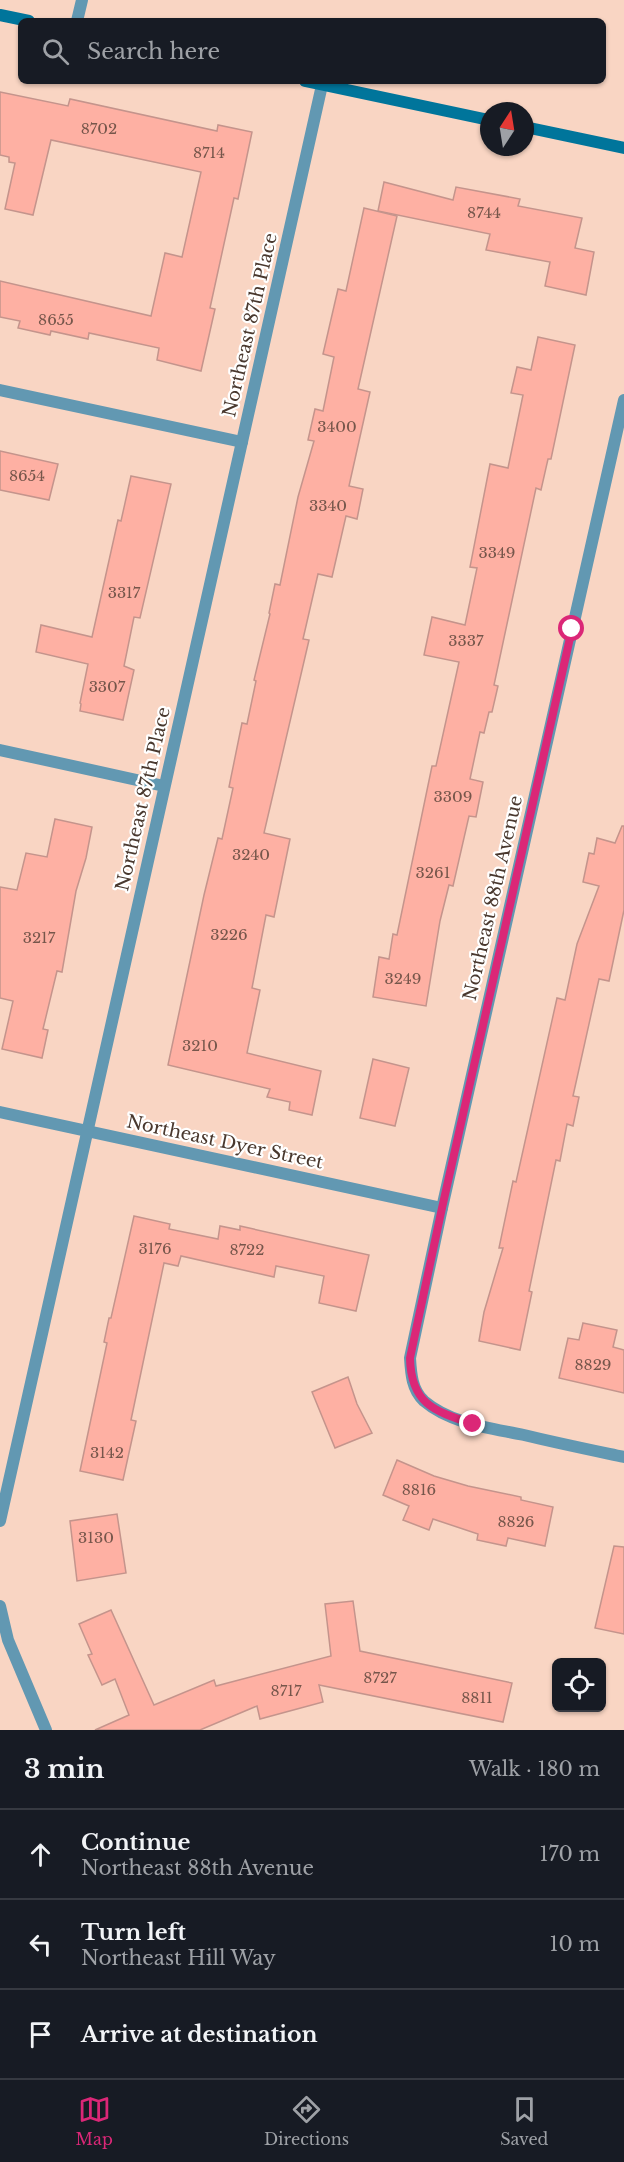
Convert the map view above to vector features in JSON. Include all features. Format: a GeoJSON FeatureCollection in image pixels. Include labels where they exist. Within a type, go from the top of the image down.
{"type":"FeatureCollection","features":[{"type":"Feature","properties":{"kind":"street"},"geometry":{"type":"LineString","coordinates":[[78,18],[82,0]]}},
{"type":"Feature","properties":{"kind":"street"},"geometry":{"type":"LineString","coordinates":[[0,15],[18,19]]}},
{"type":"Feature","properties":{"kind":"street"},"geometry":{"type":"LineString","coordinates":[[318,84],[480,118]]}},
{"type":"Feature","properties":{"kind":"street","name":"Northeast 87th Place"},"geometry":{"type":"LineString","coordinates":[[0,1521],[322,85]]}},
{"type":"Feature","properties":{"kind":"street"},"geometry":{"type":"LineString","coordinates":[[534,129],[624,148]]}},
{"type":"Feature","properties":{"kind":"street"},"geometry":{"type":"LineString","coordinates":[[0,390],[242,442]]}},
{"type":"Feature","properties":{"kind":"street","name":"Northeast 88th Avenue"},"geometry":{"type":"LineString","coordinates":[[624,400],[410,1358],[411,1375],[416,1392],[424,1401],[443,1414],[473,1424],[624,1457]]}},
{"type":"Feature","properties":{"kind":"street"},"geometry":{"type":"LineString","coordinates":[[0,750],[164,786]]}},
{"type":"Feature","properties":{"kind":"street","name":"Northeast Dyer Street"},"geometry":{"type":"LineString","coordinates":[[0,1112],[442,1208]]}},
{"type":"Feature","properties":{"kind":"street"},"geometry":{"type":"LineString","coordinates":[[0,1606],[8,1640],[46,1730]]}},
{"type":"Feature","properties":{"kind":"building"},"geometry":{"type":"Polygon","coordinates":[[[0,92],[68,106],[70,99],[217,131],[218,125],[252,132],[238,199],[234,198],[210,308],[215,309],[201,371],[157,360],[159,348],[89,333],[88,339],[51,331],[50,335],[18,328],[20,321],[0,317],[0,281],[151,316],[165,253],[182,257],[201,172],[51,140],[33,215],[5,209],[15,163],[9,162],[9,157],[0,155],[0,92]]]}},
{"type":"Feature","properties":{"kind":"building"},"geometry":{"type":"Polygon","coordinates":[[[384,182],[453,200],[456,187],[520,199],[518,206],[582,218],[575,248],[594,252],[586,295],[545,286],[550,262],[486,250],[490,234],[378,211],[384,182]]]}},
{"type":"Feature","properties":{"kind":"building"},"geometry":{"type":"Polygon","coordinates":[[[364,208],[397,216],[358,389],[370,392],[349,486],[363,489],[357,519],[346,516],[332,577],[318,574],[303,639],[309,640],[264,833],[290,839],[274,917],[266,915],[252,988],[260,990],[247,1053],[321,1071],[312,1115],[289,1110],[290,1102],[267,1097],[270,1089],[168,1065],[204,895],[218,838],[222,839],[233,788],[229,787],[242,723],[247,724],[275,584],[280,585],[298,497],[314,441],[308,440],[315,409],[323,411],[334,357],[323,354],[338,289],[346,291],[364,208]]]}},
{"type":"Feature","properties":{"kind":"building"},"geometry":{"type":"Polygon","coordinates":[[[538,337],[575,345],[551,459],[548,459],[541,490],[536,488],[494,685],[498,686],[492,712],[489,712],[484,733],[480,732],[470,779],[483,782],[476,817],[469,816],[453,886],[449,885],[440,921],[426,1006],[373,997],[379,957],[389,959],[393,934],[397,935],[432,766],[436,766],[459,662],[424,655],[432,617],[465,625],[477,568],[470,567],[490,464],[508,468],[523,395],[511,393],[517,367],[531,370],[538,337]]]}},
{"type":"Feature","properties":{"kind":"building"},"geometry":{"type":"Polygon","coordinates":[[[0,451],[58,464],[49,500],[0,490],[0,451]]]}},
{"type":"Feature","properties":{"kind":"building"},"geometry":{"type":"Polygon","coordinates":[[[131,476],[171,484],[140,618],[134,617],[124,666],[134,670],[123,720],[80,711],[88,664],[36,652],[41,625],[92,637],[118,520],[121,521],[131,476]]]}},
{"type":"Feature","properties":{"kind":"building"},"geometry":{"type":"Polygon","coordinates":[[[55,819],[92,827],[76,891],[62,972],[57,971],[43,1029],[48,1030],[42,1058],[2,1049],[13,1001],[0,998],[0,887],[17,890],[26,853],[47,857],[55,819]]]}},
{"type":"Feature","properties":{"kind":"building"},"geometry":{"type":"Polygon","coordinates":[[[624,826],[624,910],[609,981],[599,979],[573,1096],[579,1097],[573,1126],[567,1124],[560,1161],[556,1160],[529,1291],[532,1292],[520,1350],[479,1341],[484,1312],[503,1248],[499,1248],[513,1181],[516,1182],[557,998],[565,1000],[577,944],[599,886],[583,882],[589,853],[594,854],[597,838],[615,843],[624,826]]]}},
{"type":"Feature","properties":{"kind":"building"},"geometry":{"type":"Polygon","coordinates":[[[373,1059],[409,1068],[395,1126],[360,1118],[373,1059]]]}},
{"type":"Feature","properties":{"kind":"building"},"geometry":{"type":"Polygon","coordinates":[[[134,1216],[170,1224],[169,1229],[218,1239],[220,1226],[240,1230],[240,1226],[369,1255],[356,1311],[319,1303],[324,1276],[276,1266],[274,1277],[181,1256],[178,1266],[164,1263],[131,1420],[136,1421],[123,1480],[80,1471],[107,1343],[104,1342],[109,1318],[111,1318],[134,1216]]]}},
{"type":"Feature","properties":{"kind":"building"},"geometry":{"type":"Polygon","coordinates":[[[583,1323],[617,1330],[613,1347],[624,1350],[624,1393],[559,1378],[568,1338],[579,1340],[583,1323]]]}},
{"type":"Feature","properties":{"kind":"building"},"geometry":{"type":"Polygon","coordinates":[[[348,1377],[357,1404],[372,1433],[335,1448],[312,1392],[348,1377]]]}},
{"type":"Feature","properties":{"kind":"building"},"geometry":{"type":"Polygon","coordinates":[[[397,1460],[434,1476],[553,1507],[545,1546],[508,1538],[506,1546],[477,1540],[478,1534],[433,1519],[429,1530],[403,1520],[409,1506],[383,1495],[397,1460]]]}},
{"type":"Feature","properties":{"kind":"building"},"geometry":{"type":"Polygon","coordinates":[[[117,1514],[126,1573],[77,1581],[70,1521],[117,1514]]]}},
{"type":"Feature","properties":{"kind":"building"},"geometry":{"type":"Polygon","coordinates":[[[614,1546],[624,1547],[624,1634],[595,1628],[614,1546]]]}},
{"type":"Feature","properties":{"kind":"building"},"geometry":{"type":"Polygon","coordinates":[[[353,1601],[360,1651],[512,1683],[503,1722],[319,1685],[323,1702],[260,1719],[257,1706],[200,1730],[95,1730],[129,1715],[115,1679],[102,1685],[88,1655],[92,1654],[79,1624],[111,1610],[154,1705],[214,1680],[216,1686],[331,1656],[325,1604],[353,1601]]]}},
{"type":"Feature","properties":{"kind":"route"},"geometry":{"type":"LineString","coordinates":[[473,1424],[443,1414],[424,1401],[416,1392],[411,1375],[410,1358],[572,629]]}}]}
